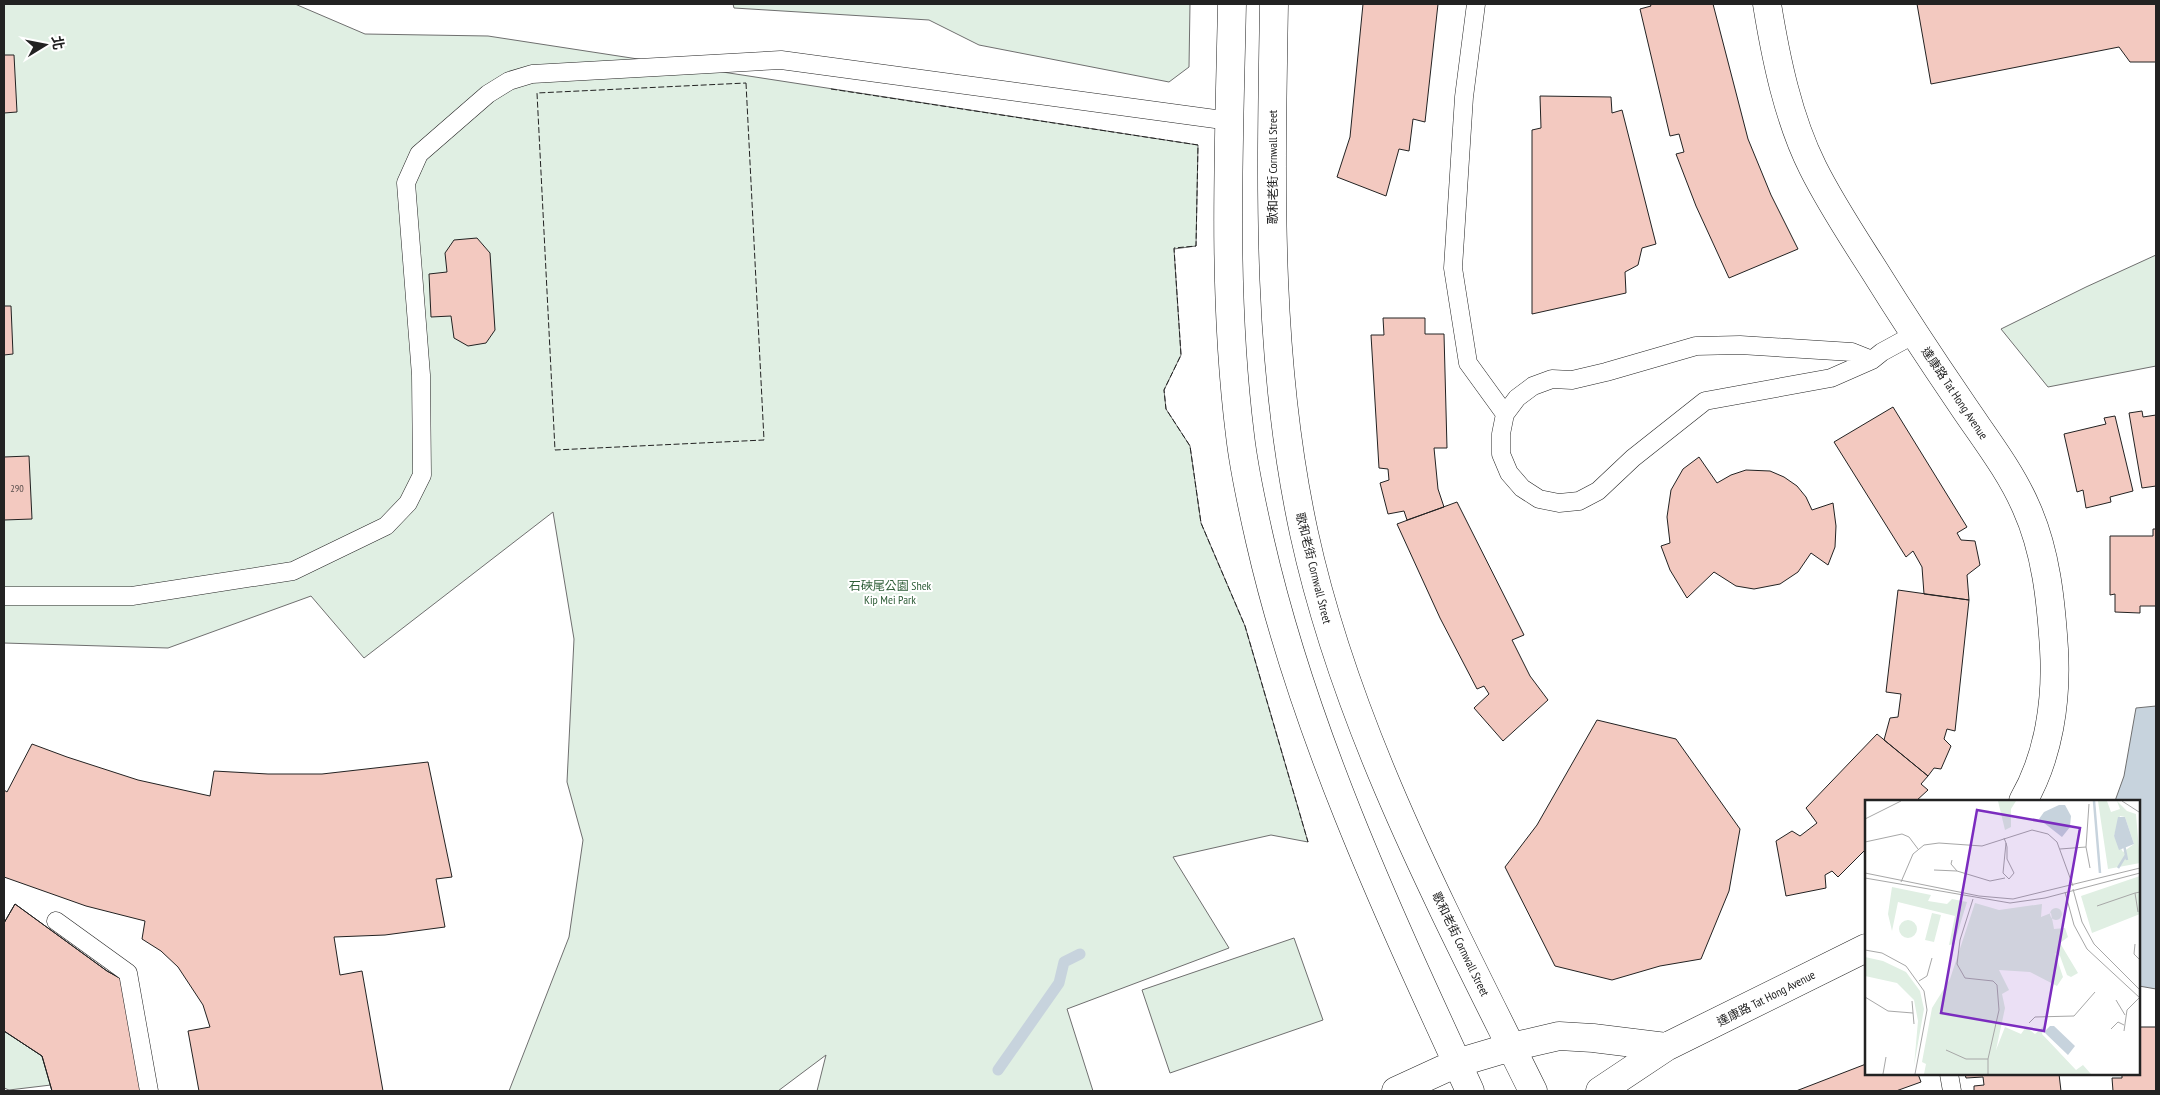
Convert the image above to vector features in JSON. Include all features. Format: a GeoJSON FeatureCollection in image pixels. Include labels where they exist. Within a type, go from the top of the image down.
{"type":"FeatureCollection","features":[{"type":"Feature","properties":{"kind":"main road"},"geometry":{"type":"LineString","coordinates":[[1232,4],[1230,336],[1243,456],[1274,598],[1314,727],[1370,866],[1470,1091]]}},
{"type":"Feature","properties":{"kind":"main road","name":"歌和老街 Cornwall Street"},"geometry":{"type":"LineString","coordinates":[[1274,4],[1271,232],[1275,323],[1281,394],[1304,532],[1318,592],[1343,675],[1376,761],[1533,1091]]}},
{"type":"Feature","properties":{"kind":"main road","name":"達康路 Tat Hong Avenue"},"geometry":{"type":"LineString","coordinates":[[1767,4],[1774,52],[1793,117],[1812,167],[1842,220],[1915,334],[2007,471],[2026,507],[2043,556],[2051,610],[2055,682],[2051,722],[2035,780],[2024,800]]}},
{"type":"Feature","properties":{"kind":"main road","name":"達康路 Tat Hong Avenue"},"geometry":{"type":"LineString","coordinates":[[1600,1091],[1666,1047],[1865,948]]}},
{"type":"Feature","properties":{"kind":"main road"},"geometry":{"type":"LineString","coordinates":[[1396,1091],[1457,1063],[1511,1047],[1559,1036],[1594,1038],[1666,1047]]}},
{"type":"Feature","properties":{"kind":"lane"},"geometry":{"type":"LineString","coordinates":[[1476,4],[1464,97],[1453,268],[1468,363],[1506,414]]}},
{"type":"Feature","properties":{"kind":"lane"},"geometry":{"type":"LineString","coordinates":[[4,596],[132,596],[293,571],[386,526],[408,503],[422,475],[421,375],[406,184],[418,154],[488,94],[509,81],[532,74],[781,60],[1230,120]]}},
{"type":"Feature","properties":{"kind":"lane"},"geometry":{"type":"LineString","coordinates":[[1872,360],[1852,352],[1740,345],[1696,346],[1606,372],[1572,380],[1552,380],[1534,386],[1517,398],[1506,414],[1500,434],[1502,454],[1509,473],[1522,488],[1539,498],[1559,503],[1579,500],[1598,491],[1633,458],[1706,401],[1831,378],[1872,360],[1882,352],[1915,334]]}},
{"type":"Feature","properties":{"kind":"lane"},"geometry":{"type":"LineString","coordinates":[[56,921],[128,973],[149,1091]]}},
{"type":"Feature","properties":{"kind":"lane"},"geometry":{"type":"LineString","coordinates":[[1949,1075],[1952,1091]]}},
{"type":"Feature","properties":{"kind":"green space","name":"石硤尾公園 Shek Kip Mei Park"},"geometry":{"type":"Polygon","coordinates":[[[4,4],[295,4],[365,34],[488,36],[1198,145],[1196,246],[1174,249],[1181,355],[1164,390],[1166,409],[1190,446],[1201,523],[1245,626],[1308,842],[1271,835],[1173,857],[1229,948],[1067,1009],[1093,1091],[817,1091],[826,1055],[778,1091],[509,1091],[569,937],[583,840],[567,782],[574,639],[553,512],[364,658],[311,596],[168,648],[4,643],[4,4]]]}},
{"type":"Feature","properties":{"kind":"green space"},"geometry":{"type":"Polygon","coordinates":[[[733,4],[1190,4],[1189,67],[1169,82],[979,45],[929,20],[734,8],[733,4]]]}},
{"type":"Feature","properties":{"kind":"green space"},"geometry":{"type":"Polygon","coordinates":[[[2156,255],[2156,366],[2048,387],[2001,329],[2086,287],[2156,255]]]}},
{"type":"Feature","properties":{"kind":"green space"},"geometry":{"type":"Polygon","coordinates":[[[1294,938],[1323,1020],[1170,1073],[1142,990],[1294,938]]]}},
{"type":"Feature","properties":{"kind":"green space"},"geometry":{"type":"Polygon","coordinates":[[[4,1031],[42,1056],[51,1085],[9,1090],[4,1088],[4,1031]]]}},
{"type":"Feature","properties":{"kind":"shaded area"},"geometry":{"type":"Polygon","coordinates":[[[2156,706],[2156,989],[2140,986],[2140,800],[2115,800],[2124,776],[2136,708],[2156,706]]]}},
{"type":"Feature","properties":{"kind":"building"},"geometry":{"type":"Polygon","coordinates":[[[1363,4],[1438,4],[1425,122],[1413,119],[1409,151],[1399,149],[1386,196],[1337,177],[1350,137],[1363,4]]]}},
{"type":"Feature","properties":{"kind":"building"},"geometry":{"type":"Polygon","coordinates":[[[1650,4],[1713,4],[1748,139],[1771,195],[1798,249],[1729,278],[1696,206],[1676,154],[1684,152],[1679,134],[1670,136],[1640,9],[1651,6],[1650,4]]]}},
{"type":"Feature","properties":{"kind":"building"},"geometry":{"type":"Polygon","coordinates":[[[1917,4],[2156,4],[2156,62],[2130,62],[2119,47],[1931,84],[1917,4]]]}},
{"type":"Feature","properties":{"kind":"building"},"geometry":{"type":"Polygon","coordinates":[[[4,55],[14,55],[17,112],[4,113],[4,55]]]}},
{"type":"Feature","properties":{"kind":"building"},"geometry":{"type":"Polygon","coordinates":[[[1540,96],[1611,97],[1612,113],[1622,110],[1656,244],[1642,248],[1638,265],[1625,272],[1626,293],[1532,314],[1532,130],[1541,128],[1540,96]]]}},
{"type":"Feature","properties":{"kind":"building"},"geometry":{"type":"Polygon","coordinates":[[[477,238],[490,253],[495,330],[486,343],[468,346],[454,338],[451,316],[431,317],[429,274],[447,272],[445,253],[454,240],[477,238]]]}},
{"type":"Feature","properties":{"kind":"building"},"geometry":{"type":"Polygon","coordinates":[[[4,306],[11,306],[13,354],[4,355],[4,306]]]}},
{"type":"Feature","properties":{"kind":"building"},"geometry":{"type":"Polygon","coordinates":[[[1383,318],[1425,318],[1425,334],[1444,334],[1447,448],[1434,448],[1438,489],[1444,507],[1407,520],[1404,511],[1388,514],[1380,483],[1389,480],[1388,469],[1379,468],[1371,335],[1384,335],[1383,318]]]}},
{"type":"Feature","properties":{"kind":"building"},"geometry":{"type":"Polygon","coordinates":[[[1893,407],[1967,527],[1957,533],[1961,540],[1975,541],[1980,565],[1967,575],[1969,600],[1924,594],[1922,567],[1913,551],[1906,557],[1834,442],[1893,407]]]}},
{"type":"Feature","properties":{"kind":"building"},"geometry":{"type":"Polygon","coordinates":[[[2142,411],[2143,417],[2156,415],[2156,486],[2142,488],[2129,413],[2142,411]]]}},
{"type":"Feature","properties":{"kind":"building"},"geometry":{"type":"Polygon","coordinates":[[[2115,416],[2133,491],[2110,497],[2111,502],[2086,508],[2083,490],[2077,492],[2064,434],[2106,424],[2104,418],[2115,416]]]}},
{"type":"Feature","properties":{"kind":"building"},"geometry":{"type":"Polygon","coordinates":[[[29,456],[32,519],[4,520],[4,457],[29,456]]]}},
{"type":"Feature","properties":{"kind":"building"},"geometry":{"type":"Polygon","coordinates":[[[1699,457],[1717,483],[1731,475],[1746,470],[1770,471],[1784,477],[1797,486],[1806,497],[1812,510],[1833,503],[1836,526],[1835,547],[1828,565],[1811,553],[1798,572],[1780,584],[1754,589],[1736,586],[1714,572],[1687,598],[1670,570],[1661,546],[1670,543],[1667,517],[1671,490],[1683,469],[1699,457]]]}},
{"type":"Feature","properties":{"kind":"building"},"geometry":{"type":"Polygon","coordinates":[[[1457,502],[1524,635],[1512,640],[1530,676],[1548,700],[1503,741],[1474,708],[1489,694],[1484,686],[1477,689],[1440,618],[1397,524],[1457,502]]]}},
{"type":"Feature","properties":{"kind":"building"},"geometry":{"type":"Polygon","coordinates":[[[2153,529],[2156,529],[2156,606],[2140,606],[2140,613],[2115,612],[2115,594],[2110,595],[2110,536],[2153,536],[2153,529]]]}},
{"type":"Feature","properties":{"kind":"building"},"geometry":{"type":"Polygon","coordinates":[[[1898,590],[1969,600],[1955,731],[1947,729],[1944,739],[1951,746],[1941,769],[1934,768],[1928,776],[1884,740],[1890,718],[1898,717],[1901,694],[1886,692],[1898,590]]]}},
{"type":"Feature","properties":{"kind":"building"},"geometry":{"type":"Polygon","coordinates":[[[1597,720],[1676,739],[1740,829],[1729,891],[1701,959],[1660,966],[1612,980],[1555,966],[1505,867],[1537,825],[1597,720]]]}},
{"type":"Feature","properties":{"kind":"building"},"geometry":{"type":"Polygon","coordinates":[[[1877,734],[1928,776],[1921,784],[1928,790],[1917,800],[1865,800],[1865,850],[1838,877],[1832,871],[1825,875],[1826,888],[1786,896],[1776,841],[1792,831],[1800,836],[1817,823],[1806,808],[1877,734]]]}},
{"type":"Feature","properties":{"kind":"building"},"geometry":{"type":"Polygon","coordinates":[[[32,744],[138,780],[210,796],[214,771],[322,774],[428,762],[452,877],[436,879],[445,927],[385,935],[334,937],[340,975],[362,971],[383,1091],[199,1091],[188,1031],[210,1027],[203,1005],[178,967],[161,951],[142,939],[145,921],[86,906],[4,877],[4,790],[7,792],[32,744]]]}},
{"type":"Feature","properties":{"kind":"building"},"geometry":{"type":"Polygon","coordinates":[[[15,904],[107,971],[125,981],[142,1091],[52,1091],[42,1056],[4,1031],[4,923],[15,904]]]}},
{"type":"Feature","properties":{"kind":"building"},"geometry":{"type":"Polygon","coordinates":[[[15,904],[107,971],[125,981],[142,1091],[52,1091],[42,1056],[4,1031],[4,923],[15,904]]]}},
{"type":"Feature","properties":{"kind":"building"},"geometry":{"type":"Polygon","coordinates":[[[2140,1027],[2156,1027],[2156,1091],[2113,1091],[2112,1078],[2122,1078],[2122,1075],[2140,1075],[2140,1027]]]}},
{"type":"Feature","properties":{"kind":"building"},"geometry":{"type":"Polygon","coordinates":[[[1865,1064],[1865,1075],[1918,1075],[1921,1082],[1896,1091],[1796,1091],[1865,1064]]]}},
{"type":"Feature","properties":{"kind":"building"},"geometry":{"type":"Polygon","coordinates":[[[1965,1075],[2059,1075],[2061,1091],[1974,1091],[1974,1086],[1984,1085],[1983,1077],[1966,1078],[1965,1075]]]}},
{"type":"Feature","properties":{"kind":"waterway"},"geometry":{"type":"LineString","coordinates":[[998,1070],[1059,983],[1064,962],[1080,954]]}},
{"type":"Feature","properties":{"kind":"fence"},"geometry":{"type":"LineString","coordinates":[[746,83],[764,440],[555,450],[537,93],[746,83]]}},
{"type":"Feature","properties":{"kind":"fence"},"geometry":{"type":"LineString","coordinates":[[831,89],[1198,145],[1196,246],[1174,248],[1181,355],[1164,390],[1166,409],[1190,446],[1201,523],[1245,626],[1308,842]]}}]}
